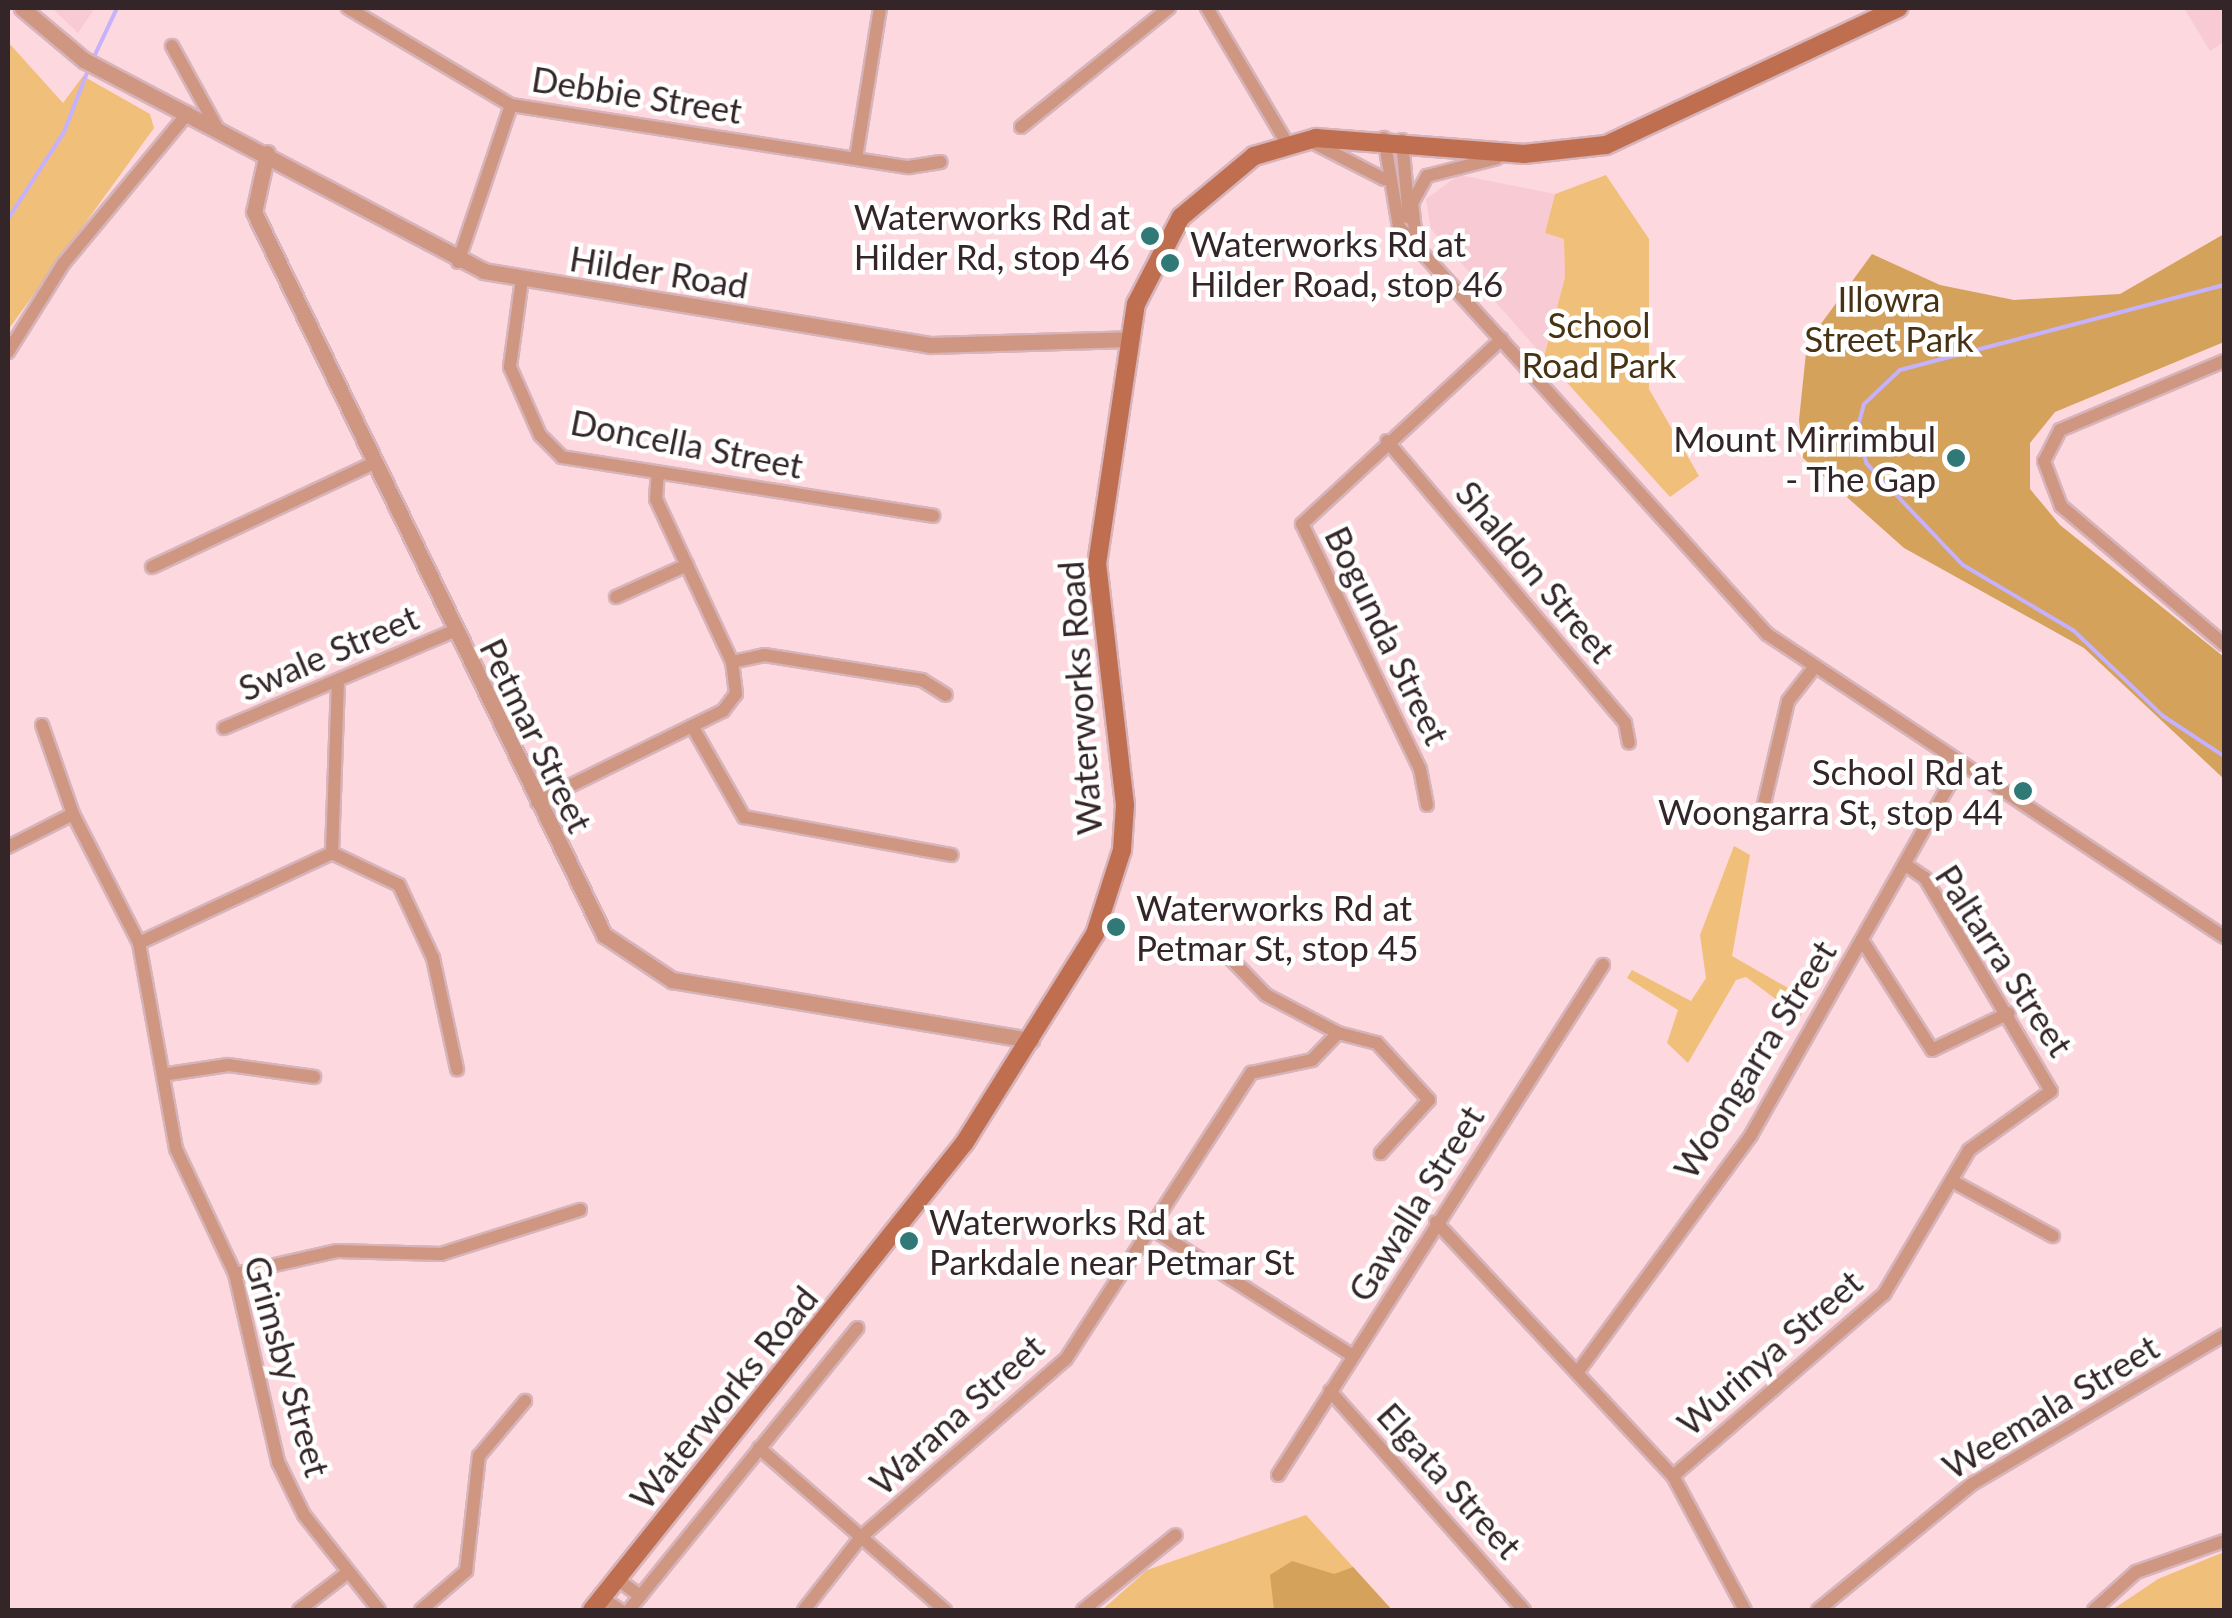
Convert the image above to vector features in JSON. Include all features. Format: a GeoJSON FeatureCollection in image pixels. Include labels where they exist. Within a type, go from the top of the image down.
{"type":"FeatureCollection","features":[{"type":"Feature","properties":{"kind":"main road","name":"Waterworks Road"},"geometry":{"type":"LineString","coordinates":[[597,1604],[886,1246],[1031,1040],[1094,934],[1122,850],[1123,764],[1097,564],[1129,339],[1141,288],[1181,217],[1226,174],[1297,143],[1393,139],[1524,154],[1630,138],[1898,8]]}},
{"type":"Feature","properties":{"kind":"street","name":"Hilder Road"},"geometry":{"type":"LineString","coordinates":[[22,8],[84,60],[267,152],[458,262],[522,279],[930,346],[1129,339]]}},
{"type":"Feature","properties":{"kind":"street","name":"Debbie Street"},"geometry":{"type":"LineString","coordinates":[[348,8],[511,105],[856,158],[942,162]]}},
{"type":"Feature","properties":{"kind":"street"},"geometry":{"type":"LineString","coordinates":[[856,158],[880,8]]}},
{"type":"Feature","properties":{"kind":"street"},"geometry":{"type":"LineString","coordinates":[[1021,127],[1169,8]]}},
{"type":"Feature","properties":{"kind":"street"},"geometry":{"type":"LineString","coordinates":[[1207,8],[1297,143],[1384,178]]}},
{"type":"Feature","properties":{"kind":"street"},"geometry":{"type":"LineString","coordinates":[[172,46],[216,126]]}},
{"type":"Feature","properties":{"kind":"street"},"geometry":{"type":"LineString","coordinates":[[458,262],[511,105]]}},
{"type":"Feature","properties":{"kind":"street"},"geometry":{"type":"LineString","coordinates":[[8,352],[64,264],[188,113]]}},
{"type":"Feature","properties":{"kind":"street"},"geometry":{"type":"LineString","coordinates":[[1393,139],[1384,178],[1394,220],[1767,634],[1812,670],[2224,936]]}},
{"type":"Feature","properties":{"kind":"street"},"geometry":{"type":"LineString","coordinates":[[1393,139],[1402,198],[1425,252]]}},
{"type":"Feature","properties":{"kind":"street","name":"Petmar Street"},"geometry":{"type":"LineString","coordinates":[[267,152],[254,212],[592,916],[648,970],[1031,1040]]}},
{"type":"Feature","properties":{"kind":"street"},"geometry":{"type":"LineString","coordinates":[[1416,231],[1413,199],[1431,173],[1524,154]]}},
{"type":"Feature","properties":{"kind":"street","name":"Doncella Street"},"geometry":{"type":"LineString","coordinates":[[522,279],[510,367],[545,444],[562,457],[932,516]]}},
{"type":"Feature","properties":{"kind":"street","name":"Bogunda Street"},"geometry":{"type":"LineString","coordinates":[[1427,805],[1420,769],[1302,524],[1387,441],[1502,339]]}},
{"type":"Feature","properties":{"kind":"street"},"geometry":{"type":"LineString","coordinates":[[2224,362],[2060,430],[2044,461],[2061,506],[2224,644]]}},
{"type":"Feature","properties":{"kind":"street","name":"Shaldon Street"},"geometry":{"type":"LineString","coordinates":[[1387,441],[1625,723],[1629,744]]}},
{"type":"Feature","properties":{"kind":"street"},"geometry":{"type":"LineString","coordinates":[[152,568],[374,462]]}},
{"type":"Feature","properties":{"kind":"street"},"geometry":{"type":"LineString","coordinates":[[537,802],[730,704],[732,662],[656,499],[658,473]]}},
{"type":"Feature","properties":{"kind":"street"},"geometry":{"type":"LineString","coordinates":[[616,596],[686,565]]}},
{"type":"Feature","properties":{"kind":"street","name":"Swale Street"},"geometry":{"type":"LineString","coordinates":[[224,728],[338,686],[454,631]]}},
{"type":"Feature","properties":{"kind":"street"},"geometry":{"type":"LineString","coordinates":[[732,662],[764,655],[922,680],[946,695]]}},
{"type":"Feature","properties":{"kind":"street"},"geometry":{"type":"LineString","coordinates":[[1759,825],[1788,701],[1812,670]]}},
{"type":"Feature","properties":{"kind":"street"},"geometry":{"type":"LineString","coordinates":[[332,853],[338,686]]}},
{"type":"Feature","properties":{"kind":"street","name":"Grimsby Street"},"geometry":{"type":"LineString","coordinates":[[42,725],[73,814],[139,943],[168,1074],[176,1148],[235,1274],[278,1462],[347,1573],[378,1610]]}},
{"type":"Feature","properties":{"kind":"street"},"geometry":{"type":"LineString","coordinates":[[692,726],[744,818],[952,855]]}},
{"type":"Feature","properties":{"kind":"street","name":"Woongarra Street"},"geometry":{"type":"LineString","coordinates":[[1577,1372],[1751,1135],[1961,764]]}},
{"type":"Feature","properties":{"kind":"street"},"geometry":{"type":"LineString","coordinates":[[8,847],[73,814]]}},
{"type":"Feature","properties":{"kind":"street"},"geometry":{"type":"LineString","coordinates":[[139,943],[332,853]]}},
{"type":"Feature","properties":{"kind":"street"},"geometry":{"type":"LineString","coordinates":[[332,853],[398,885],[433,958],[456,1069]]}},
{"type":"Feature","properties":{"kind":"street","name":"Paltarra Street"},"geometry":{"type":"LineString","coordinates":[[1904,864],[1924,878],[2009,1014],[2051,1091]]}},
{"type":"Feature","properties":{"kind":"street"},"geometry":{"type":"LineString","coordinates":[[1862,940],[1932,1050],[2009,1014]]}},
{"type":"Feature","properties":{"kind":"street"},"geometry":{"type":"LineString","coordinates":[[1232,959],[1266,994],[1338,1033],[1392,1054],[1428,1100],[1381,1153]]}},
{"type":"Feature","properties":{"kind":"street","name":"Gawalla Street"},"geometry":{"type":"LineString","coordinates":[[1278,1474],[1603,965]]}},
{"type":"Feature","properties":{"kind":"street","name":"Warana Street"},"geometry":{"type":"LineString","coordinates":[[804,1610],[861,1538],[1056,1371],[1251,1073],[1312,1060],[1338,1033]]}},
{"type":"Feature","properties":{"kind":"street"},"geometry":{"type":"LineString","coordinates":[[168,1074],[228,1065],[314,1077]]}},
{"type":"Feature","properties":{"kind":"street","name":"Wurinya Street"},"geometry":{"type":"LineString","coordinates":[[1672,1476],[1884,1294],[1982,1138],[2051,1091]]}},
{"type":"Feature","properties":{"kind":"street"},"geometry":{"type":"LineString","coordinates":[[1952,1181],[2053,1236]]}},
{"type":"Feature","properties":{"kind":"street"},"geometry":{"type":"LineString","coordinates":[[235,1274],[338,1252],[441,1254],[580,1210]]}},
{"type":"Feature","properties":{"kind":"street"},"geometry":{"type":"LineString","coordinates":[[1436,1222],[1672,1476],[1746,1610]]}},
{"type":"Feature","properties":{"kind":"street"},"geometry":{"type":"LineString","coordinates":[[1149,1227],[1353,1356]]}},
{"type":"Feature","properties":{"kind":"street"},"geometry":{"type":"LineString","coordinates":[[629,1610],[857,1328]]}},
{"type":"Feature","properties":{"kind":"street","name":"Weemala Street"},"geometry":{"type":"LineString","coordinates":[[1818,1610],[1972,1484],[2224,1336]]}},
{"type":"Feature","properties":{"kind":"street","name":"Elgata Street"},"geometry":{"type":"LineString","coordinates":[[1330,1391],[1524,1610]]}},
{"type":"Feature","properties":{"kind":"street"},"geometry":{"type":"LineString","coordinates":[[421,1610],[466,1571],[478,1456],[524,1400]]}},
{"type":"Feature","properties":{"kind":"street"},"geometry":{"type":"LineString","coordinates":[[760,1448],[945,1610]]}},
{"type":"Feature","properties":{"kind":"street"},"geometry":{"type":"LineString","coordinates":[[1083,1610],[1176,1535]]}},
{"type":"Feature","properties":{"kind":"street"},"geometry":{"type":"LineString","coordinates":[[2094,1610],[2136,1572],[2224,1540]]}},
{"type":"Feature","properties":{"kind":"street"},"geometry":{"type":"LineString","coordinates":[[299,1610],[347,1573]]}},
{"type":"Feature","properties":{"kind":"street"},"geometry":{"type":"LineString","coordinates":[[617,1579],[640,1596]]}},
{"type":"Feature","properties":{"kind":"street"},"geometry":{"type":"LineString","coordinates":[[597,1604],[620,1610]]}},
{"type":"Feature","properties":{"kind":"shaded area"},"geometry":{"type":"Polygon","coordinates":[[[52,8],[95,8],[78,33],[52,8]]]}},
{"type":"Feature","properties":{"kind":"shaded area"},"geometry":{"type":"Polygon","coordinates":[[[2184,8],[2224,8],[2224,42],[2210,51],[2184,8]]]}},
{"type":"Feature","properties":{"kind":"shaded area"},"geometry":{"type":"Polygon","coordinates":[[[1459,175],[1555,194],[1545,233],[1564,239],[1565,277],[1544,357],[1431,229],[1426,199],[1459,175]]]}},
{"type":"Feature","properties":{"kind":"green space"},"geometry":{"type":"Polygon","coordinates":[[[8,42],[63,103],[83,76],[150,114],[154,128],[8,330],[8,42]]]}},
{"type":"Feature","properties":{"kind":"green space","name":"School Road Park"},"geometry":{"type":"Polygon","coordinates":[[[1606,175],[1649,239],[1649,389],[1699,476],[1670,497],[1544,357],[1565,277],[1564,239],[1545,233],[1555,194],[1606,175]]]}},
{"type":"Feature","properties":{"kind":"green space","name":"Illowra Street Park"},"geometry":{"type":"Polygon","coordinates":[[[2224,234],[2224,342],[2055,412],[2030,443],[2030,489],[2060,525],[2224,657],[2224,779],[2084,648],[1904,548],[1803,458],[1799,420],[1807,343],[1872,254],[1940,285],[2014,300],[2120,294],[2224,234]]]}},
{"type":"Feature","properties":{"kind":"green space"},"geometry":{"type":"Polygon","coordinates":[[[1734,846],[1750,855],[1732,956],[1809,1000],[1800,1017],[1746,977],[1736,980],[1688,1063],[1667,1043],[1678,1010],[1627,978],[1632,970],[1691,1001],[1706,978],[1700,935],[1734,846]]]}},
{"type":"Feature","properties":{"kind":"green space"},"geometry":{"type":"Polygon","coordinates":[[[1306,1515],[1392,1610],[1102,1610],[1147,1570],[1306,1515]]]}},
{"type":"Feature","properties":{"kind":"green space"},"geometry":{"type":"Polygon","coordinates":[[[2224,1552],[2224,1610],[2112,1610],[2158,1579],[2224,1552]]]}},
{"type":"Feature","properties":{"kind":"green space"},"geometry":{"type":"Polygon","coordinates":[[[1292,1561],[1334,1574],[1353,1567],[1392,1610],[1274,1610],[1270,1575],[1292,1561]]]}},
{"type":"Feature","properties":{"kind":"waterway"},"geometry":{"type":"LineString","coordinates":[[92,61],[117,8]]}},
{"type":"Feature","properties":{"kind":"waterway"},"geometry":{"type":"LineString","coordinates":[[8,219],[64,132],[88,70]]}},
{"type":"Feature","properties":{"kind":"waterway"},"geometry":{"type":"LineString","coordinates":[[2224,285],[1900,370],[1864,404],[1857,430],[1867,464],[1963,565],[2073,630],[2163,716],[2224,756]]}},
{"type":"Feature","properties":{"kind":"place","name":"Waterworks Rd at Hilder Rd, stop 46"},"geometry":{"type":"Point","coordinates":[1150,236]}},
{"type":"Feature","properties":{"kind":"place","name":"Waterworks Rd at Hilder Road, stop 46"},"geometry":{"type":"Point","coordinates":[1170,263]}},
{"type":"Feature","properties":{"kind":"place","name":"Mount Mirrimbul - The Gap"},"geometry":{"type":"Point","coordinates":[1956,458]}},
{"type":"Feature","properties":{"kind":"place","name":"School Rd at Woongarra St, stop 44"},"geometry":{"type":"Point","coordinates":[2023,791]}},
{"type":"Feature","properties":{"kind":"place","name":"Waterworks Rd at Petmar St, stop 45"},"geometry":{"type":"Point","coordinates":[1116,927]}},
{"type":"Feature","properties":{"kind":"place","name":"Waterworks Rd at Parkdale near Petmar St"},"geometry":{"type":"Point","coordinates":[909,1241]}}]}
